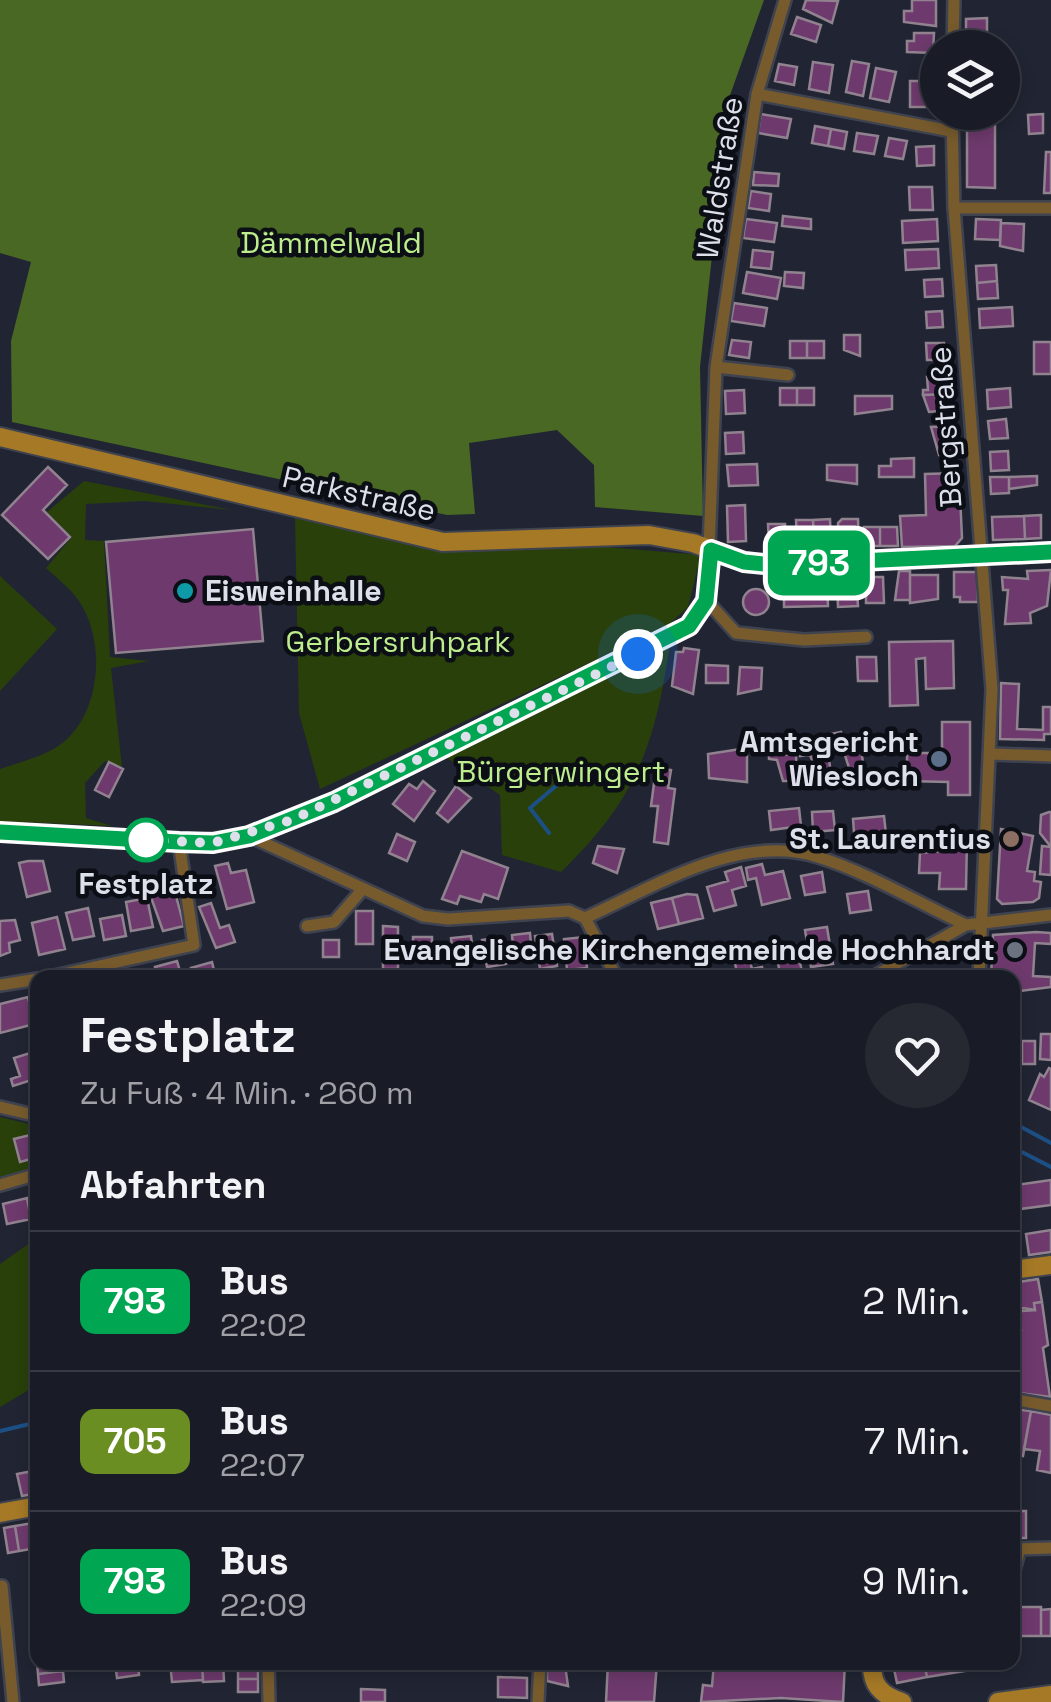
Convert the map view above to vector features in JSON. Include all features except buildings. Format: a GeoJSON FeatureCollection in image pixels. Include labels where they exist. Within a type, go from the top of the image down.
{"type":"FeatureCollection","features":[{"type":"Feature","properties":{"kind":"street","name":"Waldstraße"},"geometry":{"type":"LineString","coordinates":[[706,601],[716,367],[757,94],[784,0]]}},
{"type":"Feature","properties":{"kind":"street"},"geometry":{"type":"LineString","coordinates":[[953,30],[954,0]]}},
{"type":"Feature","properties":{"kind":"street"},"geometry":{"type":"LineString","coordinates":[[757,94],[951,131]]}},
{"type":"Feature","properties":{"kind":"street","name":"Bergstraße"},"geometry":{"type":"LineString","coordinates":[[951,131],[992,689],[979,970]]}},
{"type":"Feature","properties":{"kind":"street"},"geometry":{"type":"LineString","coordinates":[[954,208],[1051,208]]}},
{"type":"Feature","properties":{"kind":"street"},"geometry":{"type":"LineString","coordinates":[[716,367],[788,375]]}},
{"type":"Feature","properties":{"kind":"street","name":"Parkstraße"},"geometry":{"type":"LineString","coordinates":[[0,437],[443,542],[649,535],[744,562],[774,565],[1051,552]]}},
{"type":"Feature","properties":{"kind":"street"},"geometry":{"type":"LineString","coordinates":[[0,832],[213,843],[249,836],[334,802],[649,648],[689,626],[706,601],[736,633],[804,640],[866,637]]}},
{"type":"Feature","properties":{"kind":"street"},"geometry":{"type":"LineString","coordinates":[[992,754],[1051,756]]}},
{"type":"Feature","properties":{"kind":"street"},"geometry":{"type":"LineString","coordinates":[[249,836],[422,916],[448,919],[570,912],[585,918],[613,970]]}},
{"type":"Feature","properties":{"kind":"street"},"geometry":{"type":"LineString","coordinates":[[78,970],[194,945],[179,842]]}},
{"type":"Feature","properties":{"kind":"street"},"geometry":{"type":"LineString","coordinates":[[585,918],[718,860],[772,851],[818,856],[966,925]]}},
{"type":"Feature","properties":{"kind":"street"},"geometry":{"type":"LineString","coordinates":[[306,926],[334,922],[362,890]]}},
{"type":"Feature","properties":{"kind":"street"},"geometry":{"type":"LineString","coordinates":[[885,970],[966,925],[982,920],[1051,915]]}},
{"type":"Feature","properties":{"kind":"street"},"geometry":{"type":"LineString","coordinates":[[0,986],[30,980]]}},
{"type":"Feature","properties":{"kind":"street"},"geometry":{"type":"LineString","coordinates":[[0,1107],[30,1114]]}},
{"type":"Feature","properties":{"kind":"street"},"geometry":{"type":"LineString","coordinates":[[0,1185],[30,1176]]}},
{"type":"Feature","properties":{"kind":"street"},"geometry":{"type":"LineString","coordinates":[[1020,1269],[1051,1265]]}},
{"type":"Feature","properties":{"kind":"street"},"geometry":{"type":"LineString","coordinates":[[1020,1400],[1051,1406]]}},
{"type":"Feature","properties":{"kind":"street"},"geometry":{"type":"LineString","coordinates":[[0,1512],[30,1507]]}},
{"type":"Feature","properties":{"kind":"street"},"geometry":{"type":"LineString","coordinates":[[1020,1549],[1051,1548]]}},
{"type":"Feature","properties":{"kind":"street"},"geometry":{"type":"LineString","coordinates":[[2,1586],[13,1702]]}},
{"type":"Feature","properties":{"kind":"street"},"geometry":{"type":"LineString","coordinates":[[268,1670],[269,1702]]}},
{"type":"Feature","properties":{"kind":"street"},"geometry":{"type":"LineString","coordinates":[[538,1702],[540,1670]]}},
{"type":"Feature","properties":{"kind":"street"},"geometry":{"type":"LineString","coordinates":[[872,1670],[874,1696],[902,1702]]}},
{"type":"Feature","properties":{"kind":"street"},"geometry":{"type":"LineString","coordinates":[[998,1702],[1051,1695]]}},
{"type":"Feature","properties":{"kind":"street"},"geometry":{"type":"LineString","coordinates":[[0,1701],[24,1702]]}},
{"type":"Feature","properties":{"kind":"green space","name":"Dämmelwald"},"geometry":{"type":"Polygon","coordinates":[[[0,0],[764,0],[729,98],[700,367],[703,516],[595,507],[594,465],[557,430],[469,443],[475,514],[447,515],[12,422],[11,341],[31,262],[0,253],[0,0]]]}},
{"type":"Feature","properties":{"kind":"green space"},"geometry":{"type":"Polygon","coordinates":[[[84,481],[232,510],[144,501],[86,504],[85,540],[104,541],[110,657],[149,661],[111,668],[122,767],[105,761],[85,783],[86,818],[112,826],[0,821],[0,769],[42,755],[65,741],[86,711],[92,693],[96,654],[88,617],[75,596],[46,568],[72,537],[47,512],[84,481]]]}},
{"type":"Feature","properties":{"kind":"green space","name":"Gerbersruhpark"},"geometry":{"type":"Polygon","coordinates":[[[295,517],[443,550],[583,545],[701,555],[688,607],[666,627],[320,789],[299,713],[295,517]]]}},
{"type":"Feature","properties":{"kind":"green space"},"geometry":{"type":"Polygon","coordinates":[[[0,576],[57,629],[0,691],[0,576]]]}},
{"type":"Feature","properties":{"kind":"green space","name":"Bürgerwingert"},"geometry":{"type":"Polygon","coordinates":[[[670,645],[649,743],[625,795],[608,820],[561,872],[502,855],[500,795],[443,755],[670,645]]]}},
{"type":"Feature","properties":{"kind":"green space"},"geometry":{"type":"Polygon","coordinates":[[[0,1117],[30,1124],[30,1171],[0,1178],[0,1117]]]}},
{"type":"Feature","properties":{"kind":"green space"},"geometry":{"type":"Polygon","coordinates":[[[30,1243],[30,1389],[0,1407],[0,1264],[30,1243]]]}},
{"type":"Feature","properties":{"kind":"waterway"},"geometry":{"type":"LineString","coordinates":[[549,833],[530,808],[557,785],[558,773]]}},
{"type":"Feature","properties":{"kind":"waterway"},"geometry":{"type":"LineString","coordinates":[[1020,1126],[1051,1143]]}},
{"type":"Feature","properties":{"kind":"waterway"},"geometry":{"type":"LineString","coordinates":[[1020,1151],[1051,1167]]}},
{"type":"Feature","properties":{"kind":"waterway"},"geometry":{"type":"LineString","coordinates":[[0,1431],[30,1424]]}},
{"type":"Feature","properties":{"kind":"bus line","name":"793"},"geometry":{"type":"LineString","coordinates":[[0,832],[213,843],[249,836],[292,820],[689,626],[706,601],[711,550],[744,562],[774,565],[1051,552]]}},
{"type":"Feature","properties":{"kind":"place","name":"Eisweinhalle"},"geometry":{"type":"Point","coordinates":[185,591]}},
{"type":"Feature","properties":{"kind":"place","name":"Amtsgericht Wiesloch"},"geometry":{"type":"Point","coordinates":[939,759]}},
{"type":"Feature","properties":{"kind":"place","name":"St. Laurentius"},"geometry":{"type":"Point","coordinates":[1011,839]}},
{"type":"Feature","properties":{"kind":"place","name":"Festplatz"},"geometry":{"type":"Point","coordinates":[146,840]}},
{"type":"Feature","properties":{"kind":"place","name":"Evangelische Kirchengemeinde Hochhardt"},"geometry":{"type":"Point","coordinates":[1015,950]}},
{"type":"Feature","properties":{"kind":"route"},"geometry":{"type":"LineString","coordinates":[[146,840],[213,843],[249,836],[292,820],[638,654]]}}]}
